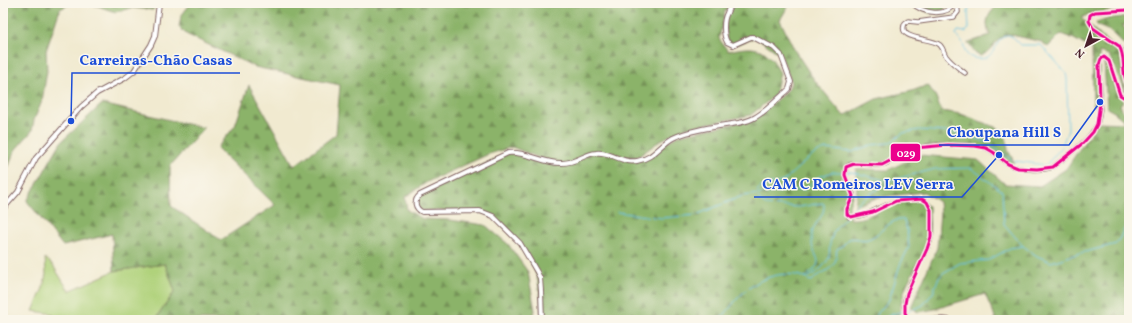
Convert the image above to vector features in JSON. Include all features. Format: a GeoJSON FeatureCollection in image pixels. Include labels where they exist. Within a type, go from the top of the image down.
{"type":"FeatureCollection","features":[{"type":"Feature","properties":{"kind":"main road"},"geometry":{"type":"LineString","coordinates":[[3,209],[18,192],[36,158],[81,107],[97,93],[125,78],[134,71],[151,45],[155,36],[160,3]]}},
{"type":"Feature","properties":{"kind":"main road"},"geometry":{"type":"LineString","coordinates":[[542,320],[540,278],[520,243],[493,216],[480,211],[422,212],[417,207],[415,202],[416,198],[508,153],[521,153],[551,163],[572,162],[596,153],[602,153],[626,162],[639,161],[658,152],[665,143],[680,135],[706,128],[742,122],[758,116],[789,89],[791,82],[781,55],[774,48],[753,37],[733,45],[727,42],[724,35],[727,12],[736,3]]}},
{"type":"Feature","properties":{"kind":"street"},"geometry":{"type":"LineString","coordinates":[[912,3],[917,8],[930,13],[951,8],[957,3]]}},
{"type":"Feature","properties":{"kind":"street"},"geometry":{"type":"LineString","coordinates":[[957,3],[958,12],[954,17],[918,22],[908,21],[903,27],[905,33],[908,35],[934,41],[940,44],[946,56],[954,65],[965,73]]}},
{"type":"Feature","properties":{"kind":"street"},"geometry":{"type":"LineString","coordinates":[[1129,10],[1095,12],[1090,15],[1089,21],[1093,28],[1119,46],[1122,50],[1124,74],[1129,86]]}},
{"type":"Feature","properties":{"kind":"street"},"geometry":{"type":"LineString","coordinates":[[910,320],[904,312],[910,282],[926,253],[931,239],[930,206],[922,199],[904,200],[888,204],[868,214],[849,216],[847,208],[853,194],[845,176],[845,169],[849,165],[882,165],[915,148],[942,145],[982,147],[988,149],[1008,164],[1018,168],[1040,170],[1047,169],[1053,167],[1084,141],[1096,127],[1101,105],[1099,67],[1102,58],[1104,57],[1109,62],[1120,95],[1125,98],[1129,97]]}},
{"type":"Feature","properties":{"kind":"street"},"geometry":{"type":"LineString","coordinates":[[929,320],[951,320]]}},
{"type":"Feature","properties":{"kind":"green space"},"geometry":{"type":"Polygon","coordinates":[[[3,3],[72,3],[60,9],[46,51],[47,71],[42,101],[34,120],[32,131],[16,149],[9,166],[3,172],[3,3]]]}},
{"type":"Feature","properties":{"kind":"green space"},"geometry":{"type":"Polygon","coordinates":[[[80,3],[155,3],[153,10],[131,8],[115,12],[98,6],[80,3]]]}},
{"type":"Feature","properties":{"kind":"green space"},"geometry":{"type":"Polygon","coordinates":[[[191,3],[733,3],[725,11],[719,39],[728,51],[750,48],[761,50],[770,57],[780,73],[775,95],[751,115],[685,128],[661,140],[639,156],[623,160],[646,158],[665,143],[680,135],[742,122],[758,116],[789,89],[791,82],[781,55],[756,37],[738,44],[727,42],[725,19],[736,3],[790,3],[780,20],[795,51],[815,81],[844,116],[876,99],[912,91],[928,85],[936,97],[941,111],[961,114],[1000,129],[1007,141],[1008,150],[1014,162],[1011,165],[982,147],[942,145],[915,148],[882,165],[854,164],[846,167],[845,176],[853,194],[849,206],[850,219],[865,217],[892,205],[905,202],[922,201],[929,207],[929,231],[927,245],[906,286],[899,315],[892,320],[542,320],[538,282],[531,262],[518,242],[498,221],[485,212],[419,210],[415,204],[420,195],[508,153],[550,162],[512,147],[489,154],[427,182],[405,197],[407,210],[423,219],[450,220],[485,225],[508,244],[528,272],[535,311],[530,320],[155,320],[175,291],[165,264],[114,271],[112,234],[63,246],[27,201],[61,142],[102,104],[204,128],[170,166],[171,206],[221,240],[275,205],[217,148],[235,126],[249,85],[294,166],[336,134],[340,85],[255,67],[186,34],[179,27],[181,16],[191,3]]]}},
{"type":"Feature","properties":{"kind":"green space"},"geometry":{"type":"Polygon","coordinates":[[[910,3],[946,3],[944,11],[930,13],[910,3]]]}},
{"type":"Feature","properties":{"kind":"green space"},"geometry":{"type":"Polygon","coordinates":[[[1000,3],[1086,3],[1089,7],[1117,7],[1129,5],[1129,8],[1091,13],[1081,18],[1119,52],[1125,91],[1109,55],[1099,52],[1100,102],[1096,106],[1093,105],[1092,49],[1061,34],[1048,47],[1042,42],[1008,34],[1000,38],[985,54],[981,56],[975,53],[968,43],[990,35],[987,25],[988,17],[1000,3]]]}},
{"type":"Feature","properties":{"kind":"green space"},"geometry":{"type":"Polygon","coordinates":[[[1129,16],[1129,25],[1122,25],[1129,33],[1129,57],[1127,48],[1110,31],[1098,26],[1096,23],[1108,19],[1129,16]]]}},
{"type":"Feature","properties":{"kind":"green space"},"geometry":{"type":"Polygon","coordinates":[[[1104,62],[1109,66],[1116,89],[1123,101],[1120,105],[1129,123],[1129,320],[1043,320],[1039,316],[1036,320],[995,320],[985,294],[935,309],[918,312],[911,307],[937,248],[940,213],[939,202],[924,192],[879,197],[855,206],[857,189],[856,169],[888,170],[920,155],[978,160],[1005,184],[1040,186],[1066,169],[1098,122],[1127,123],[1107,108],[1104,62]]]}},
{"type":"Feature","properties":{"kind":"green space"},"geometry":{"type":"Polygon","coordinates":[[[45,258],[52,264],[69,291],[114,271],[165,264],[175,291],[155,320],[45,320],[54,314],[33,311],[43,288],[46,274],[45,258]]]}},
{"type":"Feature","properties":{"kind":"waterway"},"geometry":{"type":"LineString","coordinates":[[918,3],[921,5],[934,7]]}},
{"type":"Feature","properties":{"kind":"waterway"},"geometry":{"type":"LineString","coordinates":[[970,3],[968,12],[969,29],[965,32],[958,31],[956,34],[964,46],[965,52],[969,56],[981,59],[987,57],[991,54],[1003,37],[1008,35],[1013,37],[1021,45],[1041,45],[1066,73],[1068,130],[1063,143]]}},
{"type":"Feature","properties":{"kind":"waterway"},"geometry":{"type":"LineString","coordinates":[[757,191],[766,185],[785,180],[816,153],[826,149],[852,152],[871,145],[888,143],[903,133],[919,130],[964,134],[987,142],[1012,160]]}},
{"type":"Feature","properties":{"kind":"waterway"},"geometry":{"type":"LineString","coordinates":[[1015,161],[1046,165],[1062,147]]}},
{"type":"Feature","properties":{"kind":"waterway"},"geometry":{"type":"LineString","coordinates":[[617,212],[661,218],[696,215],[742,196],[806,189],[816,178],[832,172],[851,172],[888,181],[935,169],[971,168],[1002,191],[1004,224],[1023,246]]}},
{"type":"Feature","properties":{"kind":"waterway"},"geometry":{"type":"LineString","coordinates":[[849,214],[859,202],[888,182]]}},
{"type":"Feature","properties":{"kind":"waterway"},"geometry":{"type":"LineString","coordinates":[[758,197],[761,202],[766,205],[799,207],[822,203],[824,204],[823,213],[813,228],[812,233],[813,250],[818,261],[814,270],[808,275]]}},
{"type":"Feature","properties":{"kind":"waterway"},"geometry":{"type":"LineString","coordinates":[[719,320],[744,292],[760,281],[769,277],[787,274],[807,278],[817,272],[828,259],[830,242],[834,231],[847,216]]}},
{"type":"Feature","properties":{"kind":"waterway"},"geometry":{"type":"LineString","coordinates":[[808,280],[812,281],[830,268],[836,260],[837,249],[849,239],[868,239],[873,237],[894,221],[904,220],[909,247],[900,265],[889,300],[872,320]]}},
{"type":"Feature","properties":{"kind":"waterway"},"geometry":{"type":"LineString","coordinates":[[881,320],[892,314],[917,308],[923,305],[933,293],[938,279],[943,273],[960,263],[989,260],[1010,248],[1023,246],[1037,256],[1051,262],[1116,244],[1129,223]]}},
{"type":"Feature","properties":{"kind":"transit line","name":"029"},"geometry":{"type":"LineString","coordinates":[[1129,10],[1095,12],[1090,15],[1089,21],[1093,28],[1121,49],[1123,55],[1124,75],[1129,87]]}},
{"type":"Feature","properties":{"kind":"transit line","name":"029"},"geometry":{"type":"LineString","coordinates":[[847,214],[847,209],[853,196],[845,175],[846,167],[854,164],[882,165],[915,148],[948,145],[975,146],[986,148],[1008,164],[1018,168],[1037,169],[1053,167],[1083,143],[1093,132],[1097,124],[1100,103],[1099,65],[1101,59],[1104,57],[1109,61],[1120,95],[1125,98],[1129,97]]}},
{"type":"Feature","properties":{"kind":"transit line","name":"029"},"geometry":{"type":"LineString","coordinates":[[847,214],[851,217],[873,212],[896,201],[922,199],[927,202],[931,210],[931,237],[907,293],[905,313],[910,320]]}},
{"type":"Feature","properties":{"kind":"place","name":"Choupana Hill S"},"geometry":{"type":"Point","coordinates":[1100,102]}},
{"type":"Feature","properties":{"kind":"place","name":"Carreiras-Chão Casas"},"geometry":{"type":"Point","coordinates":[71,121]}},
{"type":"Feature","properties":{"kind":"place","name":"CAM C Romeiros LEV Serra"},"geometry":{"type":"Point","coordinates":[999,155]}}]}
